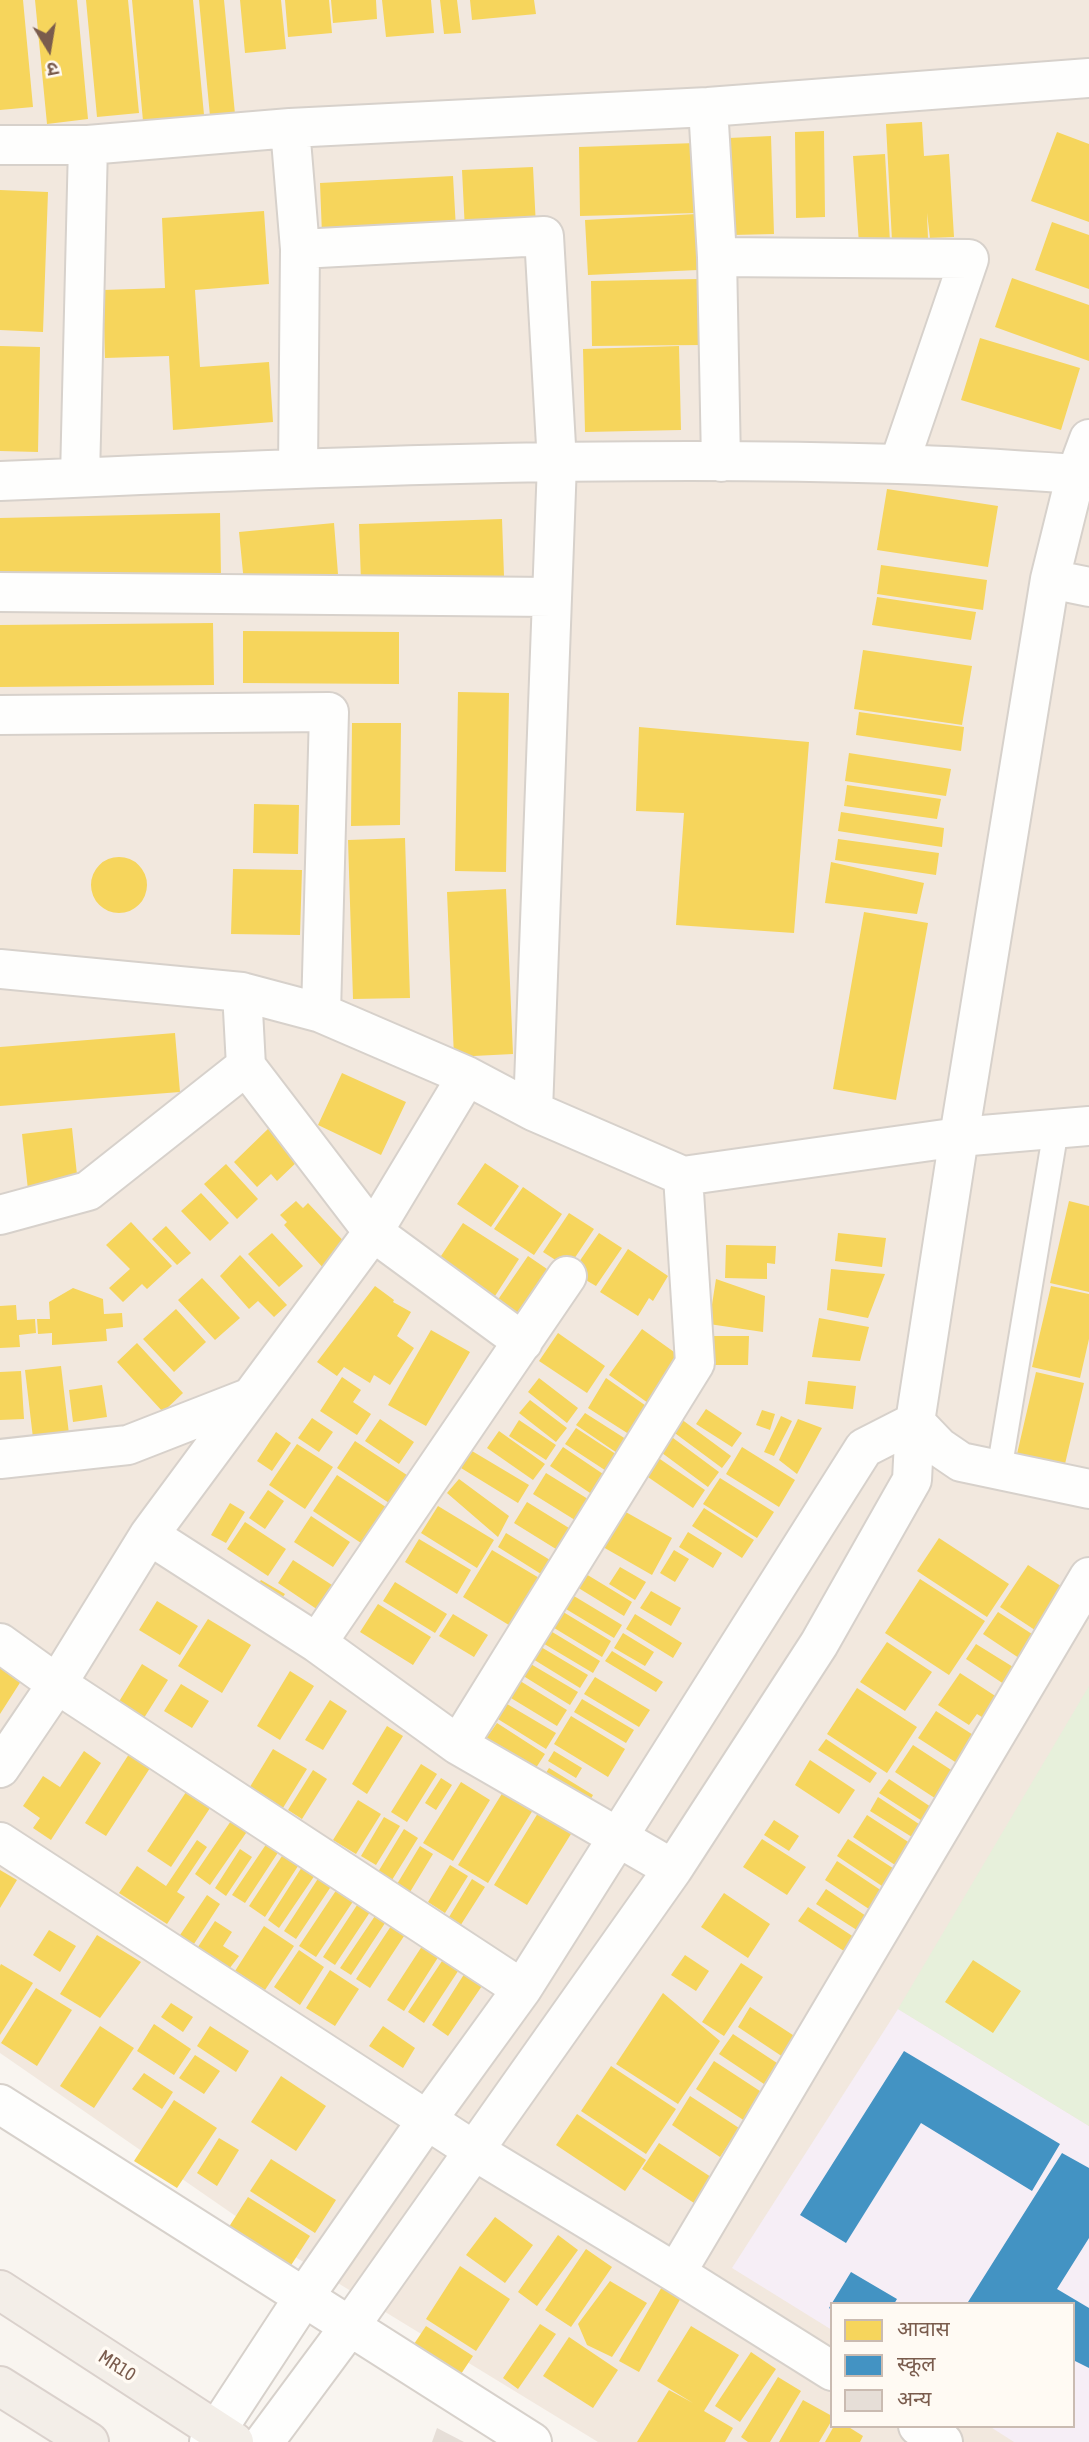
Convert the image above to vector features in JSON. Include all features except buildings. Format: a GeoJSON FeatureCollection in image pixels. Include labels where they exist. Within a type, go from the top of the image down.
{"type":"FeatureCollection","features":[{"type":"Feature","properties":{"kind":"main road","name":"MR10"},"geometry":{"type":"LineString","coordinates":[[0,2290],[220,2438]]}},
{"type":"Feature","properties":{"kind":"main road"},"geometry":{"type":"LineString","coordinates":[[0,2386],[89,2442]]}},
{"type":"Feature","properties":{"kind":"street"},"geometry":{"type":"LineString","coordinates":[[0,145],[88,145],[290,128],[708,107],[1089,78]]}},
{"type":"Feature","properties":{"kind":"street"},"geometry":{"type":"LineString","coordinates":[[708,107],[717,257],[721,462]]}},
{"type":"Feature","properties":{"kind":"street"},"geometry":{"type":"LineString","coordinates":[[290,128],[300,249],[298,469]]}},
{"type":"Feature","properties":{"kind":"street"},"geometry":{"type":"LineString","coordinates":[[79,478],[88,145]]}},
{"type":"Feature","properties":{"kind":"street"},"geometry":{"type":"LineString","coordinates":[[300,249],[544,236],[557,463],[533,1111]]}},
{"type":"Feature","properties":{"kind":"street"},"geometry":{"type":"LineString","coordinates":[[717,257],[969,259],[899,464]]}},
{"type":"Feature","properties":{"kind":"street"},"geometry":{"type":"LineString","coordinates":[[0,481],[298,469],[557,463],[899,464],[1083,456],[1050,579],[915,1422],[912,1480],[819,1644],[673,1869],[350,2326],[264,2442]]}},
{"type":"Feature","properties":{"kind":"street"},"geometry":{"type":"LineString","coordinates":[[1050,579],[1089,587]]}},
{"type":"Feature","properties":{"kind":"street"},"geometry":{"type":"LineString","coordinates":[[0,592],[552,597]]}},
{"type":"Feature","properties":{"kind":"street"},"geometry":{"type":"LineString","coordinates":[[0,715],[329,712],[321,1013]]}},
{"type":"Feature","properties":{"kind":"street"},"geometry":{"type":"LineString","coordinates":[[0,969],[242,992],[321,1013],[467,1076],[533,1111],[683,1176],[959,1137],[1072,1128]]}},
{"type":"Feature","properties":{"kind":"street"},"geometry":{"type":"LineString","coordinates":[[242,992],[247,1066],[373,1232],[523,1342]]}},
{"type":"Feature","properties":{"kind":"street"},"geometry":{"type":"LineString","coordinates":[[0,1215],[89,1191],[247,1066]]}},
{"type":"Feature","properties":{"kind":"street"},"geometry":{"type":"LineString","coordinates":[[0,1768],[57,1685],[149,1535],[373,1232],[467,1076]]}},
{"type":"Feature","properties":{"kind":"street"},"geometry":{"type":"LineString","coordinates":[[458,1745],[695,1363],[683,1176]]}},
{"type":"Feature","properties":{"kind":"street"},"geometry":{"type":"LineString","coordinates":[[317,1643],[567,1276]]}},
{"type":"Feature","properties":{"kind":"street"},"geometry":{"type":"LineString","coordinates":[[0,1459],[128,1445],[251,1397]]}},
{"type":"Feature","properties":{"kind":"street"},"geometry":{"type":"LineString","coordinates":[[915,1422],[939,1447],[961,1462],[1089,1489]]}},
{"type":"Feature","properties":{"kind":"street"},"geometry":{"type":"LineString","coordinates":[[220,2438],[304,2297],[522,1989],[864,1448],[915,1422]]}},
{"type":"Feature","properties":{"kind":"street"},"geometry":{"type":"LineString","coordinates":[[149,1535],[317,1643],[458,1745],[673,1869]]}},
{"type":"Feature","properties":{"kind":"street"},"geometry":{"type":"LineString","coordinates":[[676,2273],[1089,1577]]}},
{"type":"Feature","properties":{"kind":"street"},"geometry":{"type":"LineString","coordinates":[[0,1643],[57,1685],[522,1989]]}},
{"type":"Feature","properties":{"kind":"street"},"geometry":{"type":"LineString","coordinates":[[0,1842],[472,2150],[830,2370]]}},
{"type":"Feature","properties":{"kind":"street"},"geometry":{"type":"LineString","coordinates":[[0,2104],[532,2442]]}},
{"type":"Feature","properties":{"kind":"street"},"geometry":{"type":"LineString","coordinates":[[921,2428],[943,2442]]}},
{"type":"Feature","properties":{"kind":"lane"},"geometry":{"type":"LineString","coordinates":[[999,1471],[1072,1128]]}},
{"type":"Feature","properties":{"kind":"shaded area"},"geometry":{"type":"Polygon","coordinates":[[[0,0],[1089,0],[1089,2442],[598,2442],[292,2255],[0,2053],[0,0]]]}},
{"type":"Feature","properties":{"kind":"shaded area"},"geometry":{"type":"Polygon","coordinates":[[[898,2009],[1089,2126],[1089,2442],[1014,2442],[992,2428],[1075,2428],[1075,2302],[830,2302],[830,2329],[732,2268],[898,2009]]]}},
{"type":"Feature","properties":{"kind":"green space"},"geometry":{"type":"Polygon","coordinates":[[[1089,1686],[1089,2126],[898,2009],[1089,1686]]]}}]}
